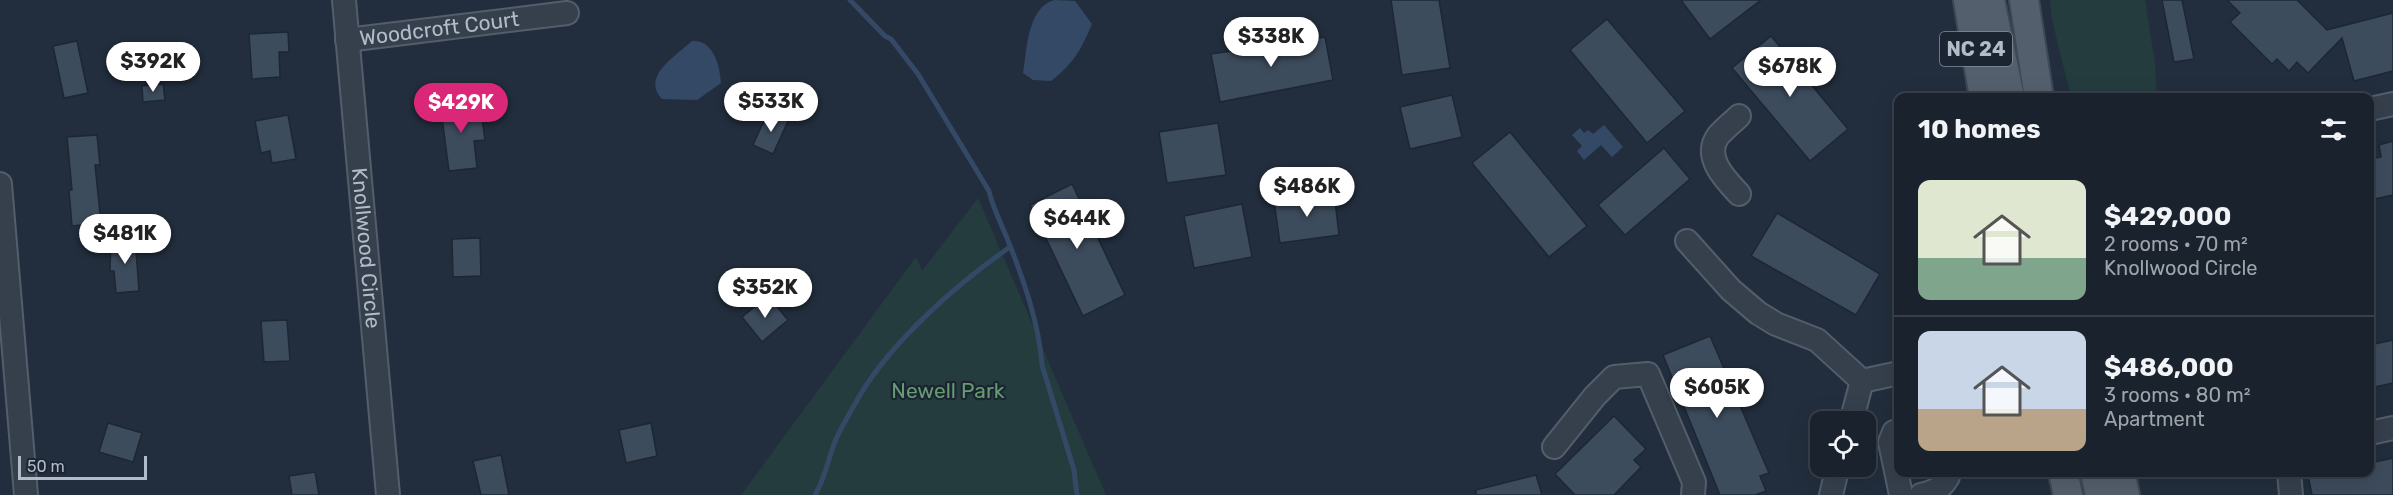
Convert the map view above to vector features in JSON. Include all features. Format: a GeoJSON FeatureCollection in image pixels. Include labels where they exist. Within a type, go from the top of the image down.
{"type":"FeatureCollection","features":[{"type":"Feature","properties":{"kind":"main road","name":"NC 24"},"geometry":{"type":"LineString","coordinates":[[1968,0],[1983,93]]}},
{"type":"Feature","properties":{"kind":"main road"},"geometry":{"type":"LineString","coordinates":[[1990,0],[2009,93]]}},
{"type":"Feature","properties":{"kind":"main road","name":"NC 24"},"geometry":{"type":"LineString","coordinates":[[2024,0],[2038,93]]}},
{"type":"Feature","properties":{"kind":"main road"},"geometry":{"type":"LineString","coordinates":[[2064,477],[2068,495]]}},
{"type":"Feature","properties":{"kind":"main road"},"geometry":{"type":"LineString","coordinates":[[2096,477],[2100,495]]}},
{"type":"Feature","properties":{"kind":"main road"},"geometry":{"type":"LineString","coordinates":[[2121,477],[2125,495]]}},
{"type":"Feature","properties":{"kind":"street","name":"Knollwood Circle"},"geometry":{"type":"LineString","coordinates":[[344,0],[388,495]]}},
{"type":"Feature","properties":{"kind":"street","name":"Woodcroft Court"},"geometry":{"type":"LineString","coordinates":[[347,40],[567,13]]}},
{"type":"Feature","properties":{"kind":"street"},"geometry":{"type":"LineString","coordinates":[[2374,108],[2393,104]]}},
{"type":"Feature","properties":{"kind":"street"},"geometry":{"type":"LineString","coordinates":[[1738,194],[1714,163],[1713,147],[1718,136],[1739,116]]}},
{"type":"Feature","properties":{"kind":"street"},"geometry":{"type":"LineString","coordinates":[[0,184],[2,240],[26,495]]}},
{"type":"Feature","properties":{"kind":"street"},"geometry":{"type":"LineString","coordinates":[[1687,241],[1731,290],[1758,313],[1776,324],[1817,340],[1862,381]]}},
{"type":"Feature","properties":{"kind":"street"},"geometry":{"type":"LineString","coordinates":[[1554,447],[1595,396],[1614,377],[1648,374],[1694,482],[1693,495]]}},
{"type":"Feature","properties":{"kind":"street"},"geometry":{"type":"LineString","coordinates":[[1862,381],[1894,374]]}},
{"type":"Feature","properties":{"kind":"street"},"geometry":{"type":"LineString","coordinates":[[1854,411],[1862,381]]}},
{"type":"Feature","properties":{"kind":"street"},"geometry":{"type":"LineString","coordinates":[[2374,432],[2393,428]]}},
{"type":"Feature","properties":{"kind":"street"},"geometry":{"type":"LineString","coordinates":[[1894,432],[1890,442],[1894,461]]}},
{"type":"Feature","properties":{"kind":"street"},"geometry":{"type":"LineString","coordinates":[[1831,495],[1835,477]]}},
{"type":"Feature","properties":{"kind":"street"},"geometry":{"type":"LineString","coordinates":[[1897,477],[1901,495]]}},
{"type":"Feature","properties":{"kind":"street"},"geometry":{"type":"LineString","coordinates":[[1921,495],[1943,486],[1948,477]]}},
{"type":"Feature","properties":{"kind":"street"},"geometry":{"type":"LineString","coordinates":[[2289,477],[2291,495]]}},
{"type":"Feature","properties":{"kind":"green space"},"geometry":{"type":"Polygon","coordinates":[[[2050,0],[2145,0],[2155,63],[2157,93],[2070,93],[2052,20],[2050,0]]]}},
{"type":"Feature","properties":{"kind":"green space","name":"Newell Park"},"geometry":{"type":"Polygon","coordinates":[[[978,198],[1106,495],[741,495],[916,257],[922,271],[978,198]]]}},
{"type":"Feature","properties":{"kind":"water"},"geometry":{"type":"Polygon","coordinates":[[[1054,0],[1075,1],[1092,24],[1080,49],[1066,68],[1051,81],[1033,80],[1023,73],[1027,42],[1038,12],[1054,0]]]}},
{"type":"Feature","properties":{"kind":"water"},"geometry":{"type":"Polygon","coordinates":[[[692,41],[706,44],[711,49],[717,62],[721,83],[697,100],[662,99],[657,91],[658,74],[692,41]]]}},
{"type":"Feature","properties":{"kind":"water"},"geometry":{"type":"Polygon","coordinates":[[[1604,125],[1623,147],[1612,157],[1601,145],[1584,160],[1577,151],[1582,146],[1572,135],[1580,128],[1584,133],[1588,130],[1593,134],[1604,125]]]}},
{"type":"Feature","properties":{"kind":"building"},"geometry":{"type":"Polygon","coordinates":[[[1391,0],[1439,0],[1450,68],[1402,75],[1391,0]]]}},
{"type":"Feature","properties":{"kind":"building"},"geometry":{"type":"Polygon","coordinates":[[[1681,0],[1761,0],[1710,39],[1681,0]]]}},
{"type":"Feature","properties":{"kind":"building"},"geometry":{"type":"Polygon","coordinates":[[[2162,0],[2182,0],[2194,59],[2174,62],[2162,0]]]}},
{"type":"Feature","properties":{"kind":"building"},"geometry":{"type":"Polygon","coordinates":[[[2227,0],[2297,0],[2327,30],[2393,13],[2393,71],[2354,81],[2342,38],[2308,73],[2297,62],[2289,71],[2277,59],[2272,64],[2230,22],[2240,13],[2227,0]]]}},
{"type":"Feature","properties":{"kind":"building"},"geometry":{"type":"Polygon","coordinates":[[[1607,19],[1685,111],[1647,143],[1570,50],[1607,19]]]}},
{"type":"Feature","properties":{"kind":"building"},"geometry":{"type":"Polygon","coordinates":[[[288,32],[289,52],[279,52],[280,77],[252,79],[249,34],[288,32]]]}},
{"type":"Feature","properties":{"kind":"building"},"geometry":{"type":"Polygon","coordinates":[[[1771,36],[1848,129],[1810,161],[1732,68],[1771,36]]]}},
{"type":"Feature","properties":{"kind":"building"},"geometry":{"type":"Polygon","coordinates":[[[1325,37],[1333,80],[1220,102],[1211,54],[1325,37]]]}},
{"type":"Feature","properties":{"kind":"building"},"geometry":{"type":"Polygon","coordinates":[[[77,41],[88,93],[64,98],[53,46],[77,41]]]}},
{"type":"Feature","properties":{"kind":"building"},"geometry":{"type":"Polygon","coordinates":[[[163,84],[165,100],[143,102],[142,86],[163,84]]]}},
{"type":"Feature","properties":{"kind":"building"},"geometry":{"type":"Polygon","coordinates":[[[1452,95],[1462,137],[1410,149],[1400,107],[1452,95]]]}},
{"type":"Feature","properties":{"kind":"building"},"geometry":{"type":"Polygon","coordinates":[[[470,98],[473,119],[482,118],[485,140],[474,141],[477,168],[449,171],[440,102],[470,98]]]}},
{"type":"Feature","properties":{"kind":"building"},"geometry":{"type":"Polygon","coordinates":[[[768,112],[788,121],[773,154],[753,145],[768,112]]]}},
{"type":"Feature","properties":{"kind":"building"},"geometry":{"type":"Polygon","coordinates":[[[288,115],[296,159],[272,163],[270,151],[261,153],[255,121],[288,115]]]}},
{"type":"Feature","properties":{"kind":"building"},"geometry":{"type":"Polygon","coordinates":[[[1218,123],[1226,175],[1167,183],[1159,132],[1218,123]]]}},
{"type":"Feature","properties":{"kind":"building"},"geometry":{"type":"Polygon","coordinates":[[[1510,132],[1587,226],[1549,257],[1472,163],[1510,132]]]}},
{"type":"Feature","properties":{"kind":"building"},"geometry":{"type":"Polygon","coordinates":[[[97,135],[100,165],[95,165],[101,223],[72,226],[69,190],[72,190],[67,137],[97,135]]]}},
{"type":"Feature","properties":{"kind":"building"},"geometry":{"type":"Polygon","coordinates":[[[2393,141],[2393,195],[2374,199],[2374,158],[2381,157],[2379,145],[2393,141]]]}},
{"type":"Feature","properties":{"kind":"building"},"geometry":{"type":"Polygon","coordinates":[[[1664,148],[1690,179],[1625,235],[1598,205],[1664,148]]]}},
{"type":"Feature","properties":{"kind":"building"},"geometry":{"type":"Polygon","coordinates":[[[1072,184],[1125,295],[1083,316],[1030,205],[1072,184]]]}},
{"type":"Feature","properties":{"kind":"building"},"geometry":{"type":"Polygon","coordinates":[[[1334,192],[1339,235],[1280,243],[1274,201],[1334,192]]]}},
{"type":"Feature","properties":{"kind":"building"},"geometry":{"type":"Polygon","coordinates":[[[1242,204],[1252,257],[1194,268],[1184,216],[1242,204]]]}},
{"type":"Feature","properties":{"kind":"building"},"geometry":{"type":"Polygon","coordinates":[[[1777,213],[1880,274],[1856,315],[1751,256],[1777,213]]]}},
{"type":"Feature","properties":{"kind":"building"},"geometry":{"type":"Polygon","coordinates":[[[135,237],[139,291],[116,293],[114,271],[110,271],[111,239],[135,237]]]}},
{"type":"Feature","properties":{"kind":"building"},"geometry":{"type":"Polygon","coordinates":[[[480,238],[481,276],[453,277],[452,239],[480,238]]]}},
{"type":"Feature","properties":{"kind":"building"},"geometry":{"type":"Polygon","coordinates":[[[768,296],[788,320],[762,342],[742,317],[768,296]]]}},
{"type":"Feature","properties":{"kind":"building"},"geometry":{"type":"Polygon","coordinates":[[[287,320],[290,361],[264,362],[261,321],[287,320]]]}},
{"type":"Feature","properties":{"kind":"building"},"geometry":{"type":"Polygon","coordinates":[[[1710,336],[1769,473],[1760,476],[1766,491],[1755,495],[1720,495],[1663,355],[1710,336]]]}},
{"type":"Feature","properties":{"kind":"building"},"geometry":{"type":"Polygon","coordinates":[[[2393,340],[2393,383],[2374,387],[2374,344],[2393,340]]]}},
{"type":"Feature","properties":{"kind":"building"},"geometry":{"type":"Polygon","coordinates":[[[1614,416],[1646,449],[1634,460],[1641,467],[1614,495],[1575,495],[1555,474],[1614,416]]]}},
{"type":"Feature","properties":{"kind":"building"},"geometry":{"type":"Polygon","coordinates":[[[108,423],[142,433],[133,462],[99,452],[108,423]]]}},
{"type":"Feature","properties":{"kind":"building"},"geometry":{"type":"Polygon","coordinates":[[[651,423],[657,456],[626,463],[619,430],[651,423]]]}},
{"type":"Feature","properties":{"kind":"building"},"geometry":{"type":"Polygon","coordinates":[[[501,455],[509,495],[481,495],[473,461],[501,455]]]}},
{"type":"Feature","properties":{"kind":"building"},"geometry":{"type":"Polygon","coordinates":[[[2393,458],[2393,495],[2312,495],[2308,477],[2374,477],[2374,462],[2393,458]]]}},
{"type":"Feature","properties":{"kind":"building"},"geometry":{"type":"Polygon","coordinates":[[[315,472],[319,495],[292,495],[289,476],[315,472]]]}},
{"type":"Feature","properties":{"kind":"building"},"geometry":{"type":"Polygon","coordinates":[[[1536,475],[1542,495],[1476,495],[1476,490],[1536,475]]]}},
{"type":"Feature","properties":{"kind":"waterway"},"geometry":{"type":"LineString","coordinates":[[850,0],[885,36],[891,39],[918,74],[989,191],[1030,303],[1038,334],[1042,365],[1074,470],[1077,495]]}},
{"type":"Feature","properties":{"kind":"waterway"},"geometry":{"type":"LineString","coordinates":[[815,495],[839,433],[874,374],[908,333],[948,295],[1010,247]]}}]}
